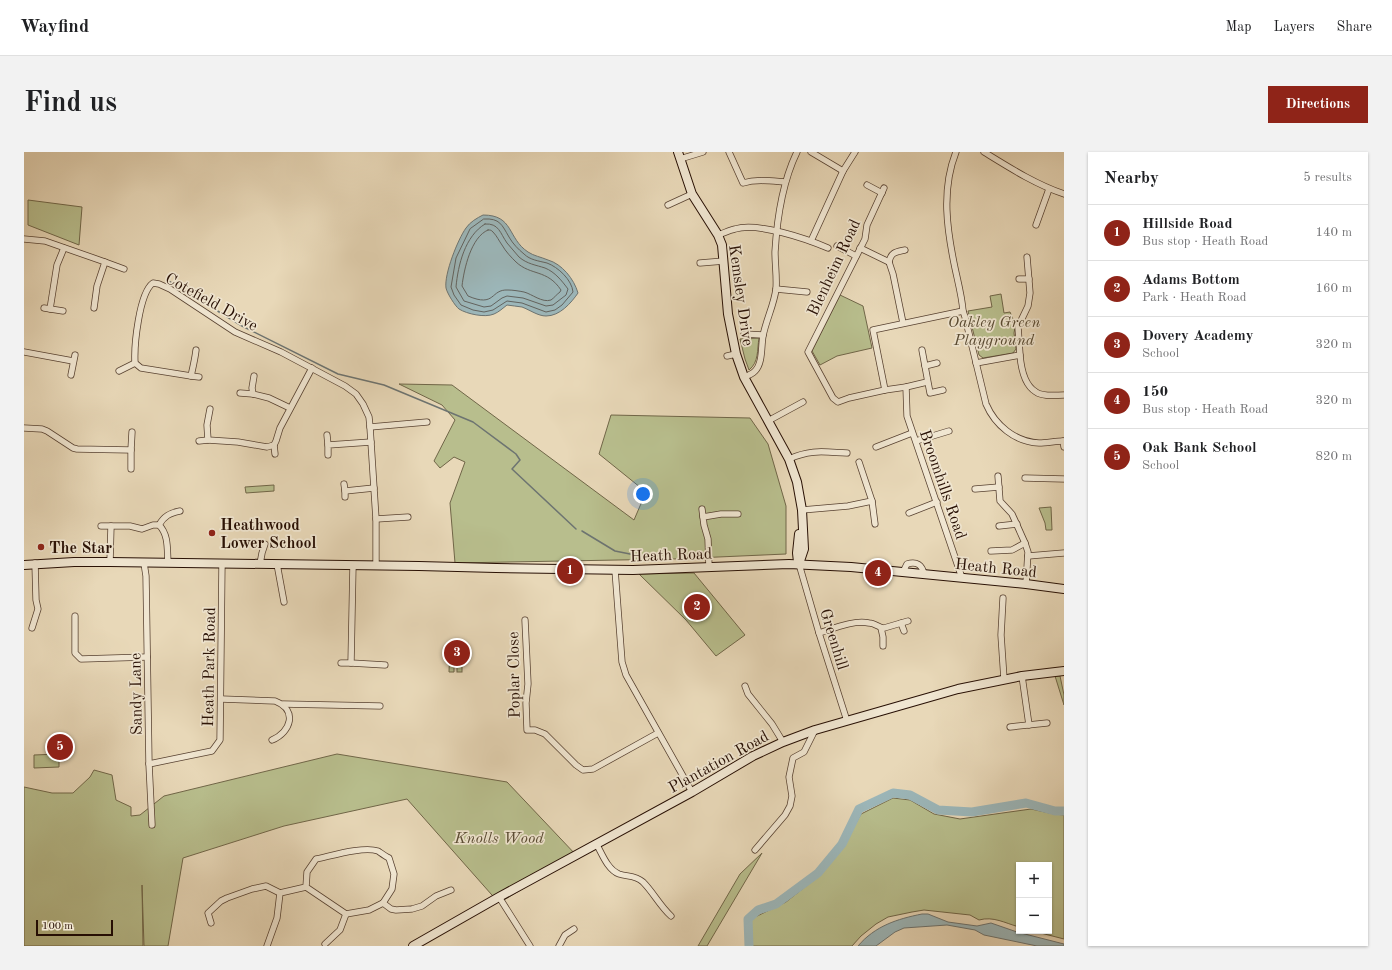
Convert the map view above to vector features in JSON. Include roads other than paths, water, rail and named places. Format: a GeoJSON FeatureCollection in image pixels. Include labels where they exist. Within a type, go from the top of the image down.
{"type":"FeatureCollection","features":[{"type":"Feature","properties":{"kind":"street"},"geometry":{"type":"LineString","coordinates":[[679,156],[703,152]]}},
{"type":"Feature","properties":{"kind":"street"},"geometry":{"type":"LineString","coordinates":[[729,152],[743,183],[752,180],[785,182]]}},
{"type":"Feature","properties":{"kind":"street"},"geometry":{"type":"LineString","coordinates":[[744,377],[755,371],[759,362],[763,335],[773,304],[776,289],[775,253],[785,182],[797,152]]}},
{"type":"Feature","properties":{"kind":"street"},"geometry":{"type":"LineString","coordinates":[[811,152],[843,171]]}},
{"type":"Feature","properties":{"kind":"street"},"geometry":{"type":"LineString","coordinates":[[811,241],[843,171],[855,152]]}},
{"type":"Feature","properties":{"kind":"street"},"geometry":{"type":"LineString","coordinates":[[956,152],[948,182],[946,210],[950,244],[963,311],[986,404],[990,414],[1000,426],[1012,435],[1026,441],[1038,443],[1064,441],[1064,447]]}},
{"type":"Feature","properties":{"kind":"street"},"geometry":{"type":"LineString","coordinates":[[984,152],[1024,176],[1049,189],[1064,194]]}},
{"type":"Feature","properties":{"kind":"street","name":"Kemsley Drive"},"geometry":{"type":"LineString","coordinates":[[679,156],[692,194],[722,245],[728,314],[736,354],[744,377],[789,459],[797,482],[802,510],[797,553],[799,564]]}},
{"type":"Feature","properties":{"kind":"street","name":"Blenheim Road"},"geometry":{"type":"LineString","coordinates":[[867,185],[883,191],[867,225],[864,239],[860,248],[808,352],[834,398],[838,402],[848,398],[885,390]]}},
{"type":"Feature","properties":{"kind":"street"},"geometry":{"type":"LineString","coordinates":[[1036,225],[1049,189]]}},
{"type":"Feature","properties":{"kind":"street"},"geometry":{"type":"LineString","coordinates":[[668,205],[692,194]]}},
{"type":"Feature","properties":{"kind":"street"},"geometry":{"type":"LineString","coordinates":[[718,236],[736,228],[746,228],[778,232],[811,241],[828,248]]}},
{"type":"Feature","properties":{"kind":"street"},"geometry":{"type":"LineString","coordinates":[[24,239],[45,242],[124,269]]}},
{"type":"Feature","properties":{"kind":"street"},"geometry":{"type":"LineString","coordinates":[[837,246],[856,256]]}},
{"type":"Feature","properties":{"kind":"street"},"geometry":{"type":"LineString","coordinates":[[63,311],[47,308],[57,266],[64,248]]}},
{"type":"Feature","properties":{"kind":"street"},"geometry":{"type":"LineString","coordinates":[[860,248],[889,262]]}},
{"type":"Feature","properties":{"kind":"street"},"geometry":{"type":"LineString","coordinates":[[903,323],[893,274],[889,262],[893,253],[905,250]]}},
{"type":"Feature","properties":{"kind":"street"},"geometry":{"type":"LineString","coordinates":[[1027,256],[1030,293],[1028,306],[1018,327],[1020,355],[1024,376],[1036,392],[1052,396],[1064,395]]}},
{"type":"Feature","properties":{"kind":"street"},"geometry":{"type":"LineString","coordinates":[[700,263],[724,261]]}},
{"type":"Feature","properties":{"kind":"street"},"geometry":{"type":"LineString","coordinates":[[94,308],[98,286],[105,262]]}},
{"type":"Feature","properties":{"kind":"street"},"geometry":{"type":"LineString","coordinates":[[1019,280],[1029,279]]}},
{"type":"Feature","properties":{"kind":"street","name":"Cotefield Drive"},"geometry":{"type":"LineString","coordinates":[[135,363],[138,326],[142,303],[149,286],[152,283],[159,284],[170,289],[235,332],[312,368],[345,386],[356,394],[369,417],[376,519],[376,565]]}},
{"type":"Feature","properties":{"kind":"street"},"geometry":{"type":"LineString","coordinates":[[776,289],[807,292]]}},
{"type":"Feature","properties":{"kind":"street"},"geometry":{"type":"LineString","coordinates":[[928,382],[885,390],[872,330],[963,311]]}},
{"type":"Feature","properties":{"kind":"street"},"geometry":{"type":"LineString","coordinates":[[744,334],[763,335]]}},
{"type":"Feature","properties":{"kind":"street"},"geometry":{"type":"LineString","coordinates":[[191,376],[196,350]]}},
{"type":"Feature","properties":{"kind":"street"},"geometry":{"type":"LineString","coordinates":[[922,350],[930,394],[943,390]]}},
{"type":"Feature","properties":{"kind":"street"},"geometry":{"type":"LineString","coordinates":[[24,352],[74,361]]}},
{"type":"Feature","properties":{"kind":"street"},"geometry":{"type":"LineString","coordinates":[[727,356],[736,354]]}},
{"type":"Feature","properties":{"kind":"street"},"geometry":{"type":"LineString","coordinates":[[71,375],[75,355]]}},
{"type":"Feature","properties":{"kind":"street"},"geometry":{"type":"LineString","coordinates":[[976,363],[1020,355]]}},
{"type":"Feature","properties":{"kind":"street"},"geometry":{"type":"LineString","coordinates":[[119,371],[135,363],[141,368],[199,377]]}},
{"type":"Feature","properties":{"kind":"street"},"geometry":{"type":"LineString","coordinates":[[925,366],[937,363]]}},
{"type":"Feature","properties":{"kind":"street"},"geometry":{"type":"LineString","coordinates":[[275,454],[274,445],[280,428],[312,368]]}},
{"type":"Feature","properties":{"kind":"street"},"geometry":{"type":"LineString","coordinates":[[253,394],[252,388],[254,376]]}},
{"type":"Feature","properties":{"kind":"street","name":"Broomhills Road"},"geometry":{"type":"LineString","coordinates":[[906,387],[906,410],[912,433],[962,578]]}},
{"type":"Feature","properties":{"kind":"street"},"geometry":{"type":"LineString","coordinates":[[240,393],[253,394],[269,398],[290,408]]}},
{"type":"Feature","properties":{"kind":"street"},"geometry":{"type":"LineString","coordinates":[[768,421],[803,402]]}},
{"type":"Feature","properties":{"kind":"street"},"geometry":{"type":"LineString","coordinates":[[208,440],[207,425],[210,410]]}},
{"type":"Feature","properties":{"kind":"street"},"geometry":{"type":"LineString","coordinates":[[370,427],[427,422]]}},
{"type":"Feature","properties":{"kind":"street"},"geometry":{"type":"LineString","coordinates":[[24,428],[42,429],[77,449],[131,450]]}},
{"type":"Feature","properties":{"kind":"street"},"geometry":{"type":"LineString","coordinates":[[916,441],[949,431]]}},
{"type":"Feature","properties":{"kind":"street"},"geometry":{"type":"LineString","coordinates":[[131,469],[132,432]]}},
{"type":"Feature","properties":{"kind":"street"},"geometry":{"type":"LineString","coordinates":[[876,447],[912,433]]}},
{"type":"Feature","properties":{"kind":"street"},"geometry":{"type":"LineString","coordinates":[[327,435],[328,455]]}},
{"type":"Feature","properties":{"kind":"street"},"geometry":{"type":"LineString","coordinates":[[199,441],[208,440],[238,442],[267,447],[274,445]]}},
{"type":"Feature","properties":{"kind":"street"},"geometry":{"type":"LineString","coordinates":[[328,445],[371,442]]}},
{"type":"Feature","properties":{"kind":"street"},"geometry":{"type":"LineString","coordinates":[[789,459],[817,451],[847,453]]}},
{"type":"Feature","properties":{"kind":"street"},"geometry":{"type":"LineString","coordinates":[[859,462],[872,501],[875,524]]}},
{"type":"Feature","properties":{"kind":"street"},"geometry":{"type":"LineString","coordinates":[[998,476],[1000,501],[1012,514],[1025,543],[1028,556],[1026,584]]}},
{"type":"Feature","properties":{"kind":"street"},"geometry":{"type":"LineString","coordinates":[[1025,478],[1064,479]]}},
{"type":"Feature","properties":{"kind":"street"},"geometry":{"type":"LineString","coordinates":[[344,484],[345,494],[374,488]]}},
{"type":"Feature","properties":{"kind":"street"},"geometry":{"type":"LineString","coordinates":[[975,488],[999,487]]}},
{"type":"Feature","properties":{"kind":"street"},"geometry":{"type":"LineString","coordinates":[[802,510],[848,506],[872,501]]}},
{"type":"Feature","properties":{"kind":"street"},"geometry":{"type":"LineString","coordinates":[[909,513],[937,502]]}},
{"type":"Feature","properties":{"kind":"street"},"geometry":{"type":"LineString","coordinates":[[702,509],[708,539],[709,567]]}},
{"type":"Feature","properties":{"kind":"street"},"geometry":{"type":"LineString","coordinates":[[159,525],[162,519],[168,514],[180,511]]}},
{"type":"Feature","properties":{"kind":"street"},"geometry":{"type":"LineString","coordinates":[[703,517],[721,514],[738,514]]}},
{"type":"Feature","properties":{"kind":"street"},"geometry":{"type":"LineString","coordinates":[[376,519],[408,517]]}},
{"type":"Feature","properties":{"kind":"street"},"geometry":{"type":"LineString","coordinates":[[999,526],[1017,524]]}},
{"type":"Feature","properties":{"kind":"street"},"geometry":{"type":"LineString","coordinates":[[101,526],[130,526],[142,529],[153,525],[159,525],[164,529],[166,535],[168,563]]}},
{"type":"Feature","properties":{"kind":"street"},"geometry":{"type":"LineString","coordinates":[[110,526],[110,562]]}},
{"type":"Feature","properties":{"kind":"street"},"geometry":{"type":"LineString","coordinates":[[991,551],[1012,550],[1025,543]]}},
{"type":"Feature","properties":{"kind":"street"},"geometry":{"type":"LineString","coordinates":[[260,564],[265,544]]}},
{"type":"Feature","properties":{"kind":"street"},"geometry":{"type":"LineString","coordinates":[[1028,556],[1064,553]]}},
{"type":"Feature","properties":{"kind":"street","name":"Heath Road"},"geometry":{"type":"LineString","coordinates":[[24,565],[35,563],[110,562],[376,565],[615,570],[799,564],[903,572],[1064,588]]}},
{"type":"Feature","properties":{"kind":"street"},"geometry":{"type":"LineString","coordinates":[[32,628],[38,609],[36,600],[35,563]]}},
{"type":"Feature","properties":{"kind":"street","name":"Sandy Lane"},"geometry":{"type":"LineString","coordinates":[[144,563],[148,764],[152,825]]}},
{"type":"Feature","properties":{"kind":"street","name":"Heath Park Road"},"geometry":{"type":"LineString","coordinates":[[148,764],[212,751],[220,740],[222,699],[222,563]]}},
{"type":"Feature","properties":{"kind":"street"},"geometry":{"type":"LineString","coordinates":[[277,564],[284,602]]}},
{"type":"Feature","properties":{"kind":"street","name":"Greenhill"},"geometry":{"type":"LineString","coordinates":[[799,564],[846,721]]}},
{"type":"Feature","properties":{"kind":"street"},"geometry":{"type":"LineString","coordinates":[[351,663],[353,565]]}},
{"type":"Feature","properties":{"kind":"street"},"geometry":{"type":"LineString","coordinates":[[615,570],[622,662],[626,675],[692,792]]}},
{"type":"Feature","properties":{"kind":"street"},"geometry":{"type":"LineString","coordinates":[[1003,598],[1001,636],[1004,679]]}},
{"type":"Feature","properties":{"kind":"street"},"geometry":{"type":"LineString","coordinates":[[75,616],[75,653],[81,659],[147,657]]}},
{"type":"Feature","properties":{"kind":"street","name":"Poplar Close"},"geometry":{"type":"LineString","coordinates":[[525,620],[528,684],[525,730],[535,730],[545,734],[576,765],[584,770],[593,769],[658,733]]}},
{"type":"Feature","properties":{"kind":"street"},"geometry":{"type":"LineString","coordinates":[[881,628],[908,621]]}},
{"type":"Feature","properties":{"kind":"street"},"geometry":{"type":"LineString","coordinates":[[819,633],[848,624],[869,622],[876,624],[881,628],[884,646]]}},
{"type":"Feature","properties":{"kind":"street"},"geometry":{"type":"LineString","coordinates":[[901,623],[904,631]]}},
{"type":"Feature","properties":{"kind":"street"},"geometry":{"type":"LineString","coordinates":[[341,663],[385,665]]}},
{"type":"Feature","properties":{"kind":"street","name":"Plantation Road"},"geometry":{"type":"LineString","coordinates":[[413,946],[499,897],[692,792],[753,756],[783,742],[815,730],[958,689],[1004,679],[1064,671]]}},
{"type":"Feature","properties":{"kind":"street"},"geometry":{"type":"LineString","coordinates":[[1022,676],[1029,725]]}},
{"type":"Feature","properties":{"kind":"street"},"geometry":{"type":"LineString","coordinates":[[745,686],[748,694],[772,724],[783,742]]}},
{"type":"Feature","properties":{"kind":"street"},"geometry":{"type":"LineString","coordinates":[[222,699],[276,702],[283,704],[380,706]]}},
{"type":"Feature","properties":{"kind":"street"},"geometry":{"type":"LineString","coordinates":[[272,740],[279,737],[286,731],[289,722],[289,712],[283,704]]}},
{"type":"Feature","properties":{"kind":"street"},"geometry":{"type":"LineString","coordinates":[[1010,727],[1047,723]]}},
{"type":"Feature","properties":{"kind":"street"},"geometry":{"type":"LineString","coordinates":[[755,850],[785,815],[790,806],[792,796],[788,777],[793,758],[804,752],[815,730]]}},
{"type":"Feature","properties":{"kind":"street"},"geometry":{"type":"LineString","coordinates":[[597,844],[610,868],[619,874],[634,876],[642,881],[671,916]]}},
{"type":"Feature","properties":{"kind":"street"},"geometry":{"type":"LineString","coordinates":[[211,923],[208,913],[221,901],[252,889],[266,886],[280,893],[306,887],[346,914],[369,910],[383,903],[392,888],[394,874],[388,858],[377,851],[367,850],[350,852],[316,859],[307,872],[306,887]]}},
{"type":"Feature","properties":{"kind":"street"},"geometry":{"type":"LineString","coordinates":[[383,903],[390,909],[412,909],[422,906],[436,896],[451,890]]}},
{"type":"Feature","properties":{"kind":"street"},"geometry":{"type":"LineString","coordinates":[[267,946],[276,918],[280,893]]}},
{"type":"Feature","properties":{"kind":"street"},"geometry":{"type":"LineString","coordinates":[[499,897],[530,946]]}},
{"type":"Feature","properties":{"kind":"street"},"geometry":{"type":"LineString","coordinates":[[325,944],[340,930],[346,914]]}},
{"type":"Feature","properties":{"kind":"street"},"geometry":{"type":"LineString","coordinates":[[559,946],[565,935],[574,929]]}},
{"type":"Feature","properties":{"kind":"water"},"geometry":{"type":"Polygon","coordinates":[[[483,215],[493,216],[500,219],[509,228],[521,246],[528,252],[553,262],[567,273],[574,282],[578,293],[565,308],[556,314],[543,316],[522,307],[507,305],[496,313],[486,316],[471,314],[462,311],[457,307],[449,296],[446,288],[449,266],[466,228],[483,215]]]}},
{"type":"Feature","properties":{"kind":"water"},"geometry":{"type":"Polygon","coordinates":[[[928,914],[948,922],[977,926],[991,923],[1016,932],[1016,934],[1025,934],[1064,944],[1064,946],[1037,946],[984,935],[975,930],[947,925],[904,928],[895,932],[876,946],[858,946],[879,928],[904,918],[928,914]]]}},
{"type":"Feature","properties":{"kind":"waterway"},"geometry":{"type":"LineString","coordinates":[[167,280],[242,326],[338,374],[384,385],[473,422],[516,454],[520,460],[512,469],[576,529]]}},
{"type":"Feature","properties":{"kind":"waterway"},"geometry":{"type":"LineString","coordinates":[[582,531],[615,551],[645,557]]}},
{"type":"Feature","properties":{"kind":"waterway"},"geometry":{"type":"LineString","coordinates":[[749,946],[748,919],[758,910],[776,904],[818,873],[842,844],[859,809],[893,793],[910,795],[938,810],[972,812],[1026,803],[1055,811],[1064,811]]}},
{"type":"Feature","properties":{"kind":"place","name":"Heathwood Lower School"},"geometry":{"type":"Point","coordinates":[212,533]}},
{"type":"Feature","properties":{"kind":"place","name":"The Star"},"geometry":{"type":"Point","coordinates":[41,547]}},
{"type":"Feature","properties":{"kind":"place","name":"Hillside Road"},"geometry":{"type":"Point","coordinates":[570,571]}},
{"type":"Feature","properties":{"kind":"place","name":"150"},"geometry":{"type":"Point","coordinates":[878,573]}},
{"type":"Feature","properties":{"kind":"place","name":"Adams Bottom"},"geometry":{"type":"Point","coordinates":[697,607]}},
{"type":"Feature","properties":{"kind":"place","name":"Dovery Academy"},"geometry":{"type":"Point","coordinates":[457,653]}},
{"type":"Feature","properties":{"kind":"place","name":"Oak Bank School"},"geometry":{"type":"Point","coordinates":[60,747]}},
{"type":"Feature","properties":{"kind":"park label","name":"Oakley Green Playground"},"geometry":{"type":"Point","coordinates":[994,330]}},
{"type":"Feature","properties":{"kind":"park label","name":"Knolls Wood"},"geometry":{"type":"Point","coordinates":[499,837]}}]}
